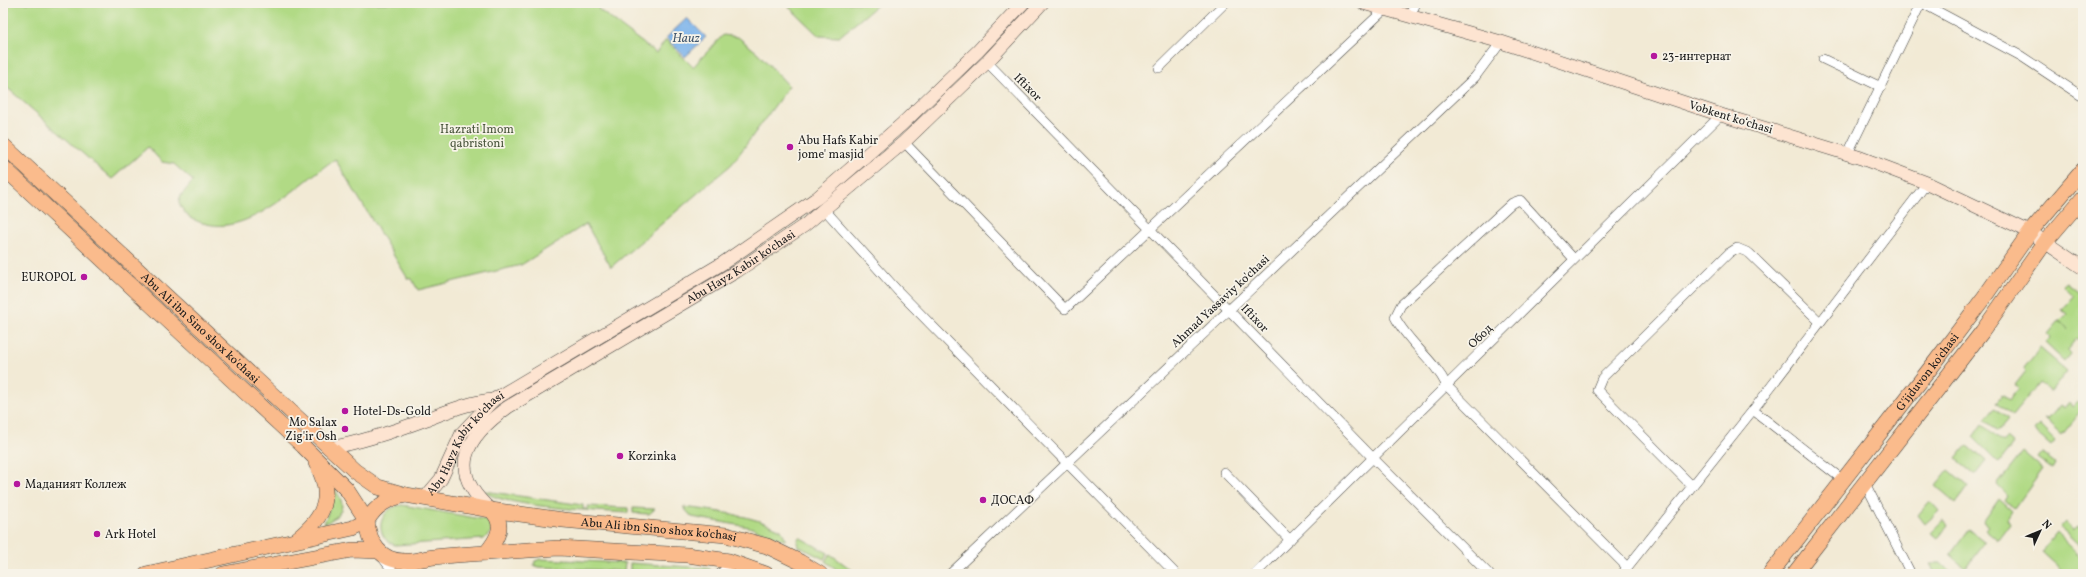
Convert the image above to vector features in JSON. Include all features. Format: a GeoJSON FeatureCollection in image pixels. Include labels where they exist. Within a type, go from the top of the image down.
{"type":"FeatureCollection","features":[{"type":"Feature","properties":{"kind":"main road","name":"Abu Hayz Kabir ko'chasi"},"geometry":{"type":"LineString","coordinates":[[425,498],[441,479],[462,433],[492,400],[577,352],[724,263],[817,198],[862,161],[906,120],[978,51],[1023,3]]}},
{"type":"Feature","properties":{"kind":"main road","name":"Abu Hayz Kabir ko'chasi"},"geometry":{"type":"LineString","coordinates":[[491,510],[473,492],[467,480],[464,461],[472,441],[488,422],[508,407],[737,271],[824,209],[904,142],[987,62],[1042,3]]}},
{"type":"Feature","properties":{"kind":"main road","name":"Vobkent koʻchasi"},"geometry":{"type":"LineString","coordinates":[[1363,3],[1501,42],[1721,115],[1848,153],[1927,184],[2030,232],[2046,241],[2083,268]]}},
{"type":"Feature","properties":{"kind":"main road","name":"Abu Ali ibn Sino shox ko'chasi"},"geometry":{"type":"LineString","coordinates":[[3,145],[329,448],[355,471],[385,490],[491,510],[563,520],[726,535],[753,541],[776,550],[820,574]]}},
{"type":"Feature","properties":{"kind":"main road","name":"Abu Ali ibn Sino shox ko'chasi"},"geometry":{"type":"LineString","coordinates":[[3,167],[303,446],[347,490],[367,521],[368,532],[378,551],[397,560],[412,560],[486,552],[558,548],[687,555],[733,562],[766,574]]}},
{"type":"Feature","properties":{"kind":"main road","name":"G'ijduvon ko'chasi"},"geometry":{"type":"LineString","coordinates":[[1770,574],[1981,302],[2030,232],[2083,170]]}},
{"type":"Feature","properties":{"kind":"main road","name":"G'ijduvon ko'chasi"},"geometry":{"type":"LineString","coordinates":[[1794,574],[1982,332],[2046,241],[2083,198]]}},
{"type":"Feature","properties":{"kind":"main road"},"geometry":{"type":"LineString","coordinates":[[329,448],[374,438],[472,404],[492,400]]}},
{"type":"Feature","properties":{"kind":"main road"},"geometry":{"type":"LineString","coordinates":[[293,541],[318,520],[323,511],[325,500],[321,474],[303,446]]}},
{"type":"Feature","properties":{"kind":"main road"},"geometry":{"type":"LineString","coordinates":[[146,574],[353,528],[367,521],[374,510],[382,503],[406,495]]}},
{"type":"Feature","properties":{"kind":"main road"},"geometry":{"type":"LineString","coordinates":[[486,552],[497,540],[500,529],[497,517],[491,510]]}},
{"type":"Feature","properties":{"kind":"main road"},"geometry":{"type":"LineString","coordinates":[[223,574],[352,550],[378,551]]}},
{"type":"Feature","properties":{"kind":"street"},"geometry":{"type":"LineString","coordinates":[[1159,68],[1225,3]]}},
{"type":"Feature","properties":{"kind":"street"},"geometry":{"type":"LineString","coordinates":[[1410,17],[1416,3]]}},
{"type":"Feature","properties":{"kind":"street"},"geometry":{"type":"LineString","coordinates":[[1848,153],[1922,3],[2021,56],[2083,97]]}},
{"type":"Feature","properties":{"kind":"street"},"geometry":{"type":"LineString","coordinates":[[904,142],[1065,309],[1384,10]]}},
{"type":"Feature","properties":{"kind":"street","name":"Ahmad Yassaviy ko'chasi"},"geometry":{"type":"LineString","coordinates":[[950,574],[1475,77],[1501,42]]}},
{"type":"Feature","properties":{"kind":"street"},"geometry":{"type":"LineString","coordinates":[[1823,59],[1881,87]]}},
{"type":"Feature","properties":{"kind":"street","name":"Iftixor"},"geometry":{"type":"LineString","coordinates":[[987,62],[1373,458],[1489,574]]}},
{"type":"Feature","properties":{"kind":"street","name":"Обод"},"geometry":{"type":"LineString","coordinates":[[1255,574],[1721,115]]}},
{"type":"Feature","properties":{"kind":"street"},"geometry":{"type":"LineString","coordinates":[[1574,259],[1520,200],[1512,203],[1401,305],[1395,317],[1403,332],[1431,361],[1447,386],[1624,571],[1753,410],[1927,184]]}},
{"type":"Feature","properties":{"kind":"street"},"geometry":{"type":"LineString","coordinates":[[824,209],[897,290],[1176,574]]}},
{"type":"Feature","properties":{"kind":"street"},"geometry":{"type":"LineString","coordinates":[[1692,486],[1601,396],[1597,390],[1602,378],[1729,253],[1737,248],[1749,253],[1820,322]]}},
{"type":"Feature","properties":{"kind":"street"},"geometry":{"type":"LineString","coordinates":[[577,352],[584,355],[584,363]]}},
{"type":"Feature","properties":{"kind":"street"},"geometry":{"type":"LineString","coordinates":[[1753,410],[1843,480]]}},
{"type":"Feature","properties":{"kind":"street"},"geometry":{"type":"LineString","coordinates":[[1224,472],[1290,540]]}},
{"type":"Feature","properties":{"kind":"street"},"geometry":{"type":"LineString","coordinates":[[1865,482],[1911,574]]}},
{"type":"Feature","properties":{"kind":"street"},"geometry":{"type":"LineString","coordinates":[[378,551],[395,574]]}},
{"type":"Feature","properties":{"kind":"street"},"geometry":{"type":"LineString","coordinates":[[405,574],[412,560]]}},
{"type":"Feature","properties":{"kind":"street"},"geometry":{"type":"LineString","coordinates":[[720,574],[733,562]]}},
{"type":"Feature","properties":{"kind":"green space","name":"Hazrati Imom qabristoni"},"geometry":{"type":"Polygon","coordinates":[[[3,3],[603,3],[598,9],[656,53],[666,40],[693,67],[723,35],[738,37],[758,53],[789,86],[732,164],[611,267],[586,224],[521,265],[418,290],[411,278],[408,279],[335,159],[275,204],[241,222],[224,225],[202,223],[187,215],[179,203],[180,197],[193,181],[174,164],[162,162],[148,147],[112,179],[3,84],[3,3]]]}},
{"type":"Feature","properties":{"kind":"green space"},"geometry":{"type":"Polygon","coordinates":[[[785,3],[880,3],[839,37],[819,36],[785,3]]]}},
{"type":"Feature","properties":{"kind":"green space"},"geometry":{"type":"Polygon","coordinates":[[[2067,282],[2083,295],[2083,344],[2076,339],[2067,350],[2070,354],[2064,361],[2045,343],[2051,337],[2048,334],[2059,321],[2068,330],[2060,321],[2067,314],[2062,310],[2074,296],[2063,285],[2067,282]]]}},
{"type":"Feature","properties":{"kind":"green space"},"geometry":{"type":"Polygon","coordinates":[[[2040,348],[2067,371],[2051,392],[2039,383],[2012,416],[1996,402],[2002,395],[2009,400],[2019,388],[2015,385],[2026,371],[2024,368],[2040,348]]]}},
{"type":"Feature","properties":{"kind":"green space"},"geometry":{"type":"Polygon","coordinates":[[[2077,401],[2083,406],[2083,409],[2062,435],[2045,419],[2048,420],[2060,405],[2064,408],[2069,402],[2072,406],[2077,401]]]}},
{"type":"Feature","properties":{"kind":"green space"},"geometry":{"type":"Polygon","coordinates":[[[1995,408],[2008,419],[1998,431],[1985,420],[1995,408]]]}},
{"type":"Feature","properties":{"kind":"green space"},"geometry":{"type":"Polygon","coordinates":[[[1982,424],[2003,442],[2006,438],[2013,444],[1999,463],[1973,437],[1982,424]]]}},
{"type":"Feature","properties":{"kind":"green space"},"geometry":{"type":"Polygon","coordinates":[[[2039,425],[2055,441],[2051,446],[2034,431],[2039,425]]]}},
{"type":"Feature","properties":{"kind":"green space"},"geometry":{"type":"Polygon","coordinates":[[[1967,445],[1986,461],[1975,475],[1956,459],[1967,445]]]}},
{"type":"Feature","properties":{"kind":"green space"},"geometry":{"type":"Polygon","coordinates":[[[2023,452],[2043,469],[2014,509],[2005,501],[2008,496],[1997,485],[2023,452]]]}},
{"type":"Feature","properties":{"kind":"green space"},"geometry":{"type":"Polygon","coordinates":[[[2041,453],[2055,464],[2052,469],[2037,458],[2041,453]]]}},
{"type":"Feature","properties":{"kind":"green space"},"geometry":{"type":"Polygon","coordinates":[[[1949,470],[1968,486],[1956,503],[1936,486],[1949,470]]]}},
{"type":"Feature","properties":{"kind":"green space"},"geometry":{"type":"Polygon","coordinates":[[[329,482],[339,495],[342,506],[341,511],[332,520],[324,524],[330,506],[329,482]]]}},
{"type":"Feature","properties":{"kind":"green space"},"geometry":{"type":"Polygon","coordinates":[[[484,491],[583,505],[583,509],[588,509],[588,506],[628,508],[628,513],[552,507],[509,501],[484,491]]]}},
{"type":"Feature","properties":{"kind":"green space"},"geometry":{"type":"Polygon","coordinates":[[[1999,499],[2012,511],[2007,519],[2010,524],[1998,540],[1985,529],[1988,526],[1983,522],[1999,499]]]}},
{"type":"Feature","properties":{"kind":"green space"},"geometry":{"type":"Polygon","coordinates":[[[1930,501],[1939,511],[1925,524],[1918,515],[1930,501]]]}},
{"type":"Feature","properties":{"kind":"green space"},"geometry":{"type":"Polygon","coordinates":[[[402,505],[487,520],[491,526],[491,532],[484,539],[395,545],[383,536],[381,523],[388,511],[394,507],[402,505]]]}},
{"type":"Feature","properties":{"kind":"green space"},"geometry":{"type":"Polygon","coordinates":[[[683,507],[746,517],[781,530],[786,539],[784,540],[749,527],[692,517],[683,507]]]}},
{"type":"Feature","properties":{"kind":"green space"},"geometry":{"type":"Polygon","coordinates":[[[633,508],[655,509],[649,514],[633,513],[633,508]]]}},
{"type":"Feature","properties":{"kind":"green space"},"geometry":{"type":"Polygon","coordinates":[[[1943,520],[1949,525],[1938,538],[1931,532],[1943,520]]]}},
{"type":"Feature","properties":{"kind":"green space"},"geometry":{"type":"Polygon","coordinates":[[[2066,522],[2073,530],[2078,526],[2082,529],[2083,528],[2083,542],[2079,546],[2060,528],[2066,522]]]}},
{"type":"Feature","properties":{"kind":"green space"},"geometry":{"type":"Polygon","coordinates":[[[1969,529],[1985,542],[1965,568],[1950,555],[1969,529]]]}},
{"type":"Feature","properties":{"kind":"green space"},"geometry":{"type":"Polygon","coordinates":[[[2057,533],[2081,557],[2083,555],[2083,565],[2076,574],[2066,574],[2042,552],[2057,533]]]}},
{"type":"Feature","properties":{"kind":"green space"},"geometry":{"type":"Polygon","coordinates":[[[799,537],[828,553],[824,559],[798,546],[797,542],[799,537]]]}},
{"type":"Feature","properties":{"kind":"green space"},"geometry":{"type":"Polygon","coordinates":[[[830,554],[855,572],[843,574],[825,561],[830,554]]]}},
{"type":"Feature","properties":{"kind":"green space"},"geometry":{"type":"Polygon","coordinates":[[[541,559],[625,563],[624,571],[538,567],[534,565],[535,561],[541,559]]]}},
{"type":"Feature","properties":{"kind":"green space"},"geometry":{"type":"Polygon","coordinates":[[[630,563],[705,568],[710,569],[711,572],[710,574],[701,574],[630,571],[630,563]]]}},
{"type":"Feature","properties":{"kind":"green space"},"geometry":{"type":"Polygon","coordinates":[[[1930,563],[1941,563],[1949,571],[1946,574],[1935,574],[1930,563]]]}},
{"type":"Feature","properties":{"kind":"water","name":"Hauz"},"geometry":{"type":"Polygon","coordinates":[[[687,18],[706,37],[685,57],[666,38],[687,18]]]}},
{"type":"Feature","properties":{"kind":"place","name":"23-интернат"},"geometry":{"type":"Point","coordinates":[1654,56]}},
{"type":"Feature","properties":{"kind":"place","name":"Abu Hafs Kabir jome' masjid"},"geometry":{"type":"Point","coordinates":[790,147]}},
{"type":"Feature","properties":{"kind":"place","name":"EUROPOL"},"geometry":{"type":"Point","coordinates":[84,277]}},
{"type":"Feature","properties":{"kind":"place","name":"Hotel-Ds-Gold"},"geometry":{"type":"Point","coordinates":[345,411]}},
{"type":"Feature","properties":{"kind":"place","name":"Mo Salax Zig'ir Osh"},"geometry":{"type":"Point","coordinates":[345,429]}},
{"type":"Feature","properties":{"kind":"place","name":"Korzinka"},"geometry":{"type":"Point","coordinates":[620,456]}},
{"type":"Feature","properties":{"kind":"place","name":"Маданият Коллеж"},"geometry":{"type":"Point","coordinates":[17,484]}},
{"type":"Feature","properties":{"kind":"place","name":"ДОСАФ"},"geometry":{"type":"Point","coordinates":[983,500]}},
{"type":"Feature","properties":{"kind":"place","name":"Ark Hotel"},"geometry":{"type":"Point","coordinates":[97,534]}}]}
